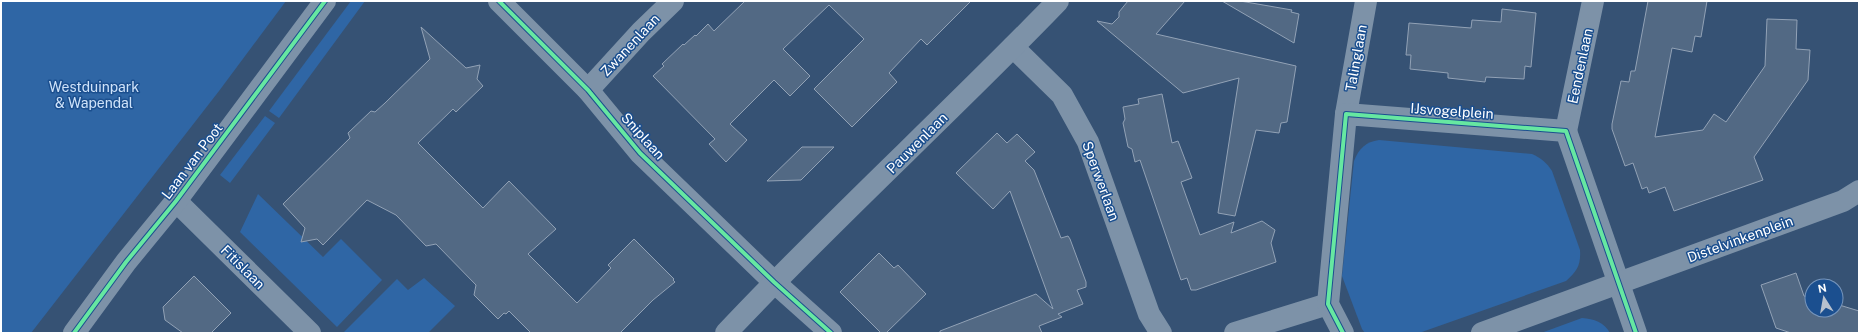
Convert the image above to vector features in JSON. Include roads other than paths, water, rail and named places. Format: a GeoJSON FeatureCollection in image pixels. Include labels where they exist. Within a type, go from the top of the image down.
{"type":"FeatureCollection","features":[{"type":"Feature","properties":{"kind":"street","name":"Laan van Poot"},"geometry":{"type":"LineString","coordinates":[[74,333],[126,262],[176,201],[325,1]]}},
{"type":"Feature","properties":{"kind":"street","name":"Sniplaan"},"geometry":{"type":"LineString","coordinates":[[499,1],[588,90],[640,153],[774,282],[831,333]]}},
{"type":"Feature","properties":{"kind":"street","name":"Zwanenlaan"},"geometry":{"type":"LineString","coordinates":[[588,90],[641,32],[672,1]]}},
{"type":"Feature","properties":{"kind":"street","name":"Pauwenlaan"},"geometry":{"type":"LineString","coordinates":[[726,333],[774,282],[1058,1]]}},
{"type":"Feature","properties":{"kind":"street","name":"Talinglaan"},"geometry":{"type":"LineString","coordinates":[[1346,114],[1366,1]]}},
{"type":"Feature","properties":{"kind":"street","name":"Eendenlaan"},"geometry":{"type":"LineString","coordinates":[[1566,131],[1593,1]]}},
{"type":"Feature","properties":{"kind":"street","name":"Sperwerlaan"},"geometry":{"type":"LineString","coordinates":[[1013,47],[1062,95],[1088,142],[1149,314],[1161,333]]}},
{"type":"Feature","properties":{"kind":"street","name":"IJsvogelplein"},"geometry":{"type":"LineString","coordinates":[[1346,114],[1566,131]]}},
{"type":"Feature","properties":{"kind":"street"},"geometry":{"type":"LineString","coordinates":[[1343,333],[1328,304],[1346,114]]}},
{"type":"Feature","properties":{"kind":"street"},"geometry":{"type":"LineString","coordinates":[[1566,131],[1636,333]]}},
{"type":"Feature","properties":{"kind":"street","name":"Distelvinkenplein"},"geometry":{"type":"LineString","coordinates":[[1620,284],[1843,201],[1859,191]]}},
{"type":"Feature","properties":{"kind":"street","name":"Fitislaan"},"geometry":{"type":"LineString","coordinates":[[176,201],[310,333]]}},
{"type":"Feature","properties":{"kind":"street"},"geometry":{"type":"LineString","coordinates":[[1482,333],[1620,284]]}},
{"type":"Feature","properties":{"kind":"street"},"geometry":{"type":"LineString","coordinates":[[1235,333],[1328,304]]}},
{"type":"Feature","properties":{"kind":"park label","name":"Westduinpark & Wapendal"},"geometry":{"type":"Point","coordinates":[94,96]}}]}
